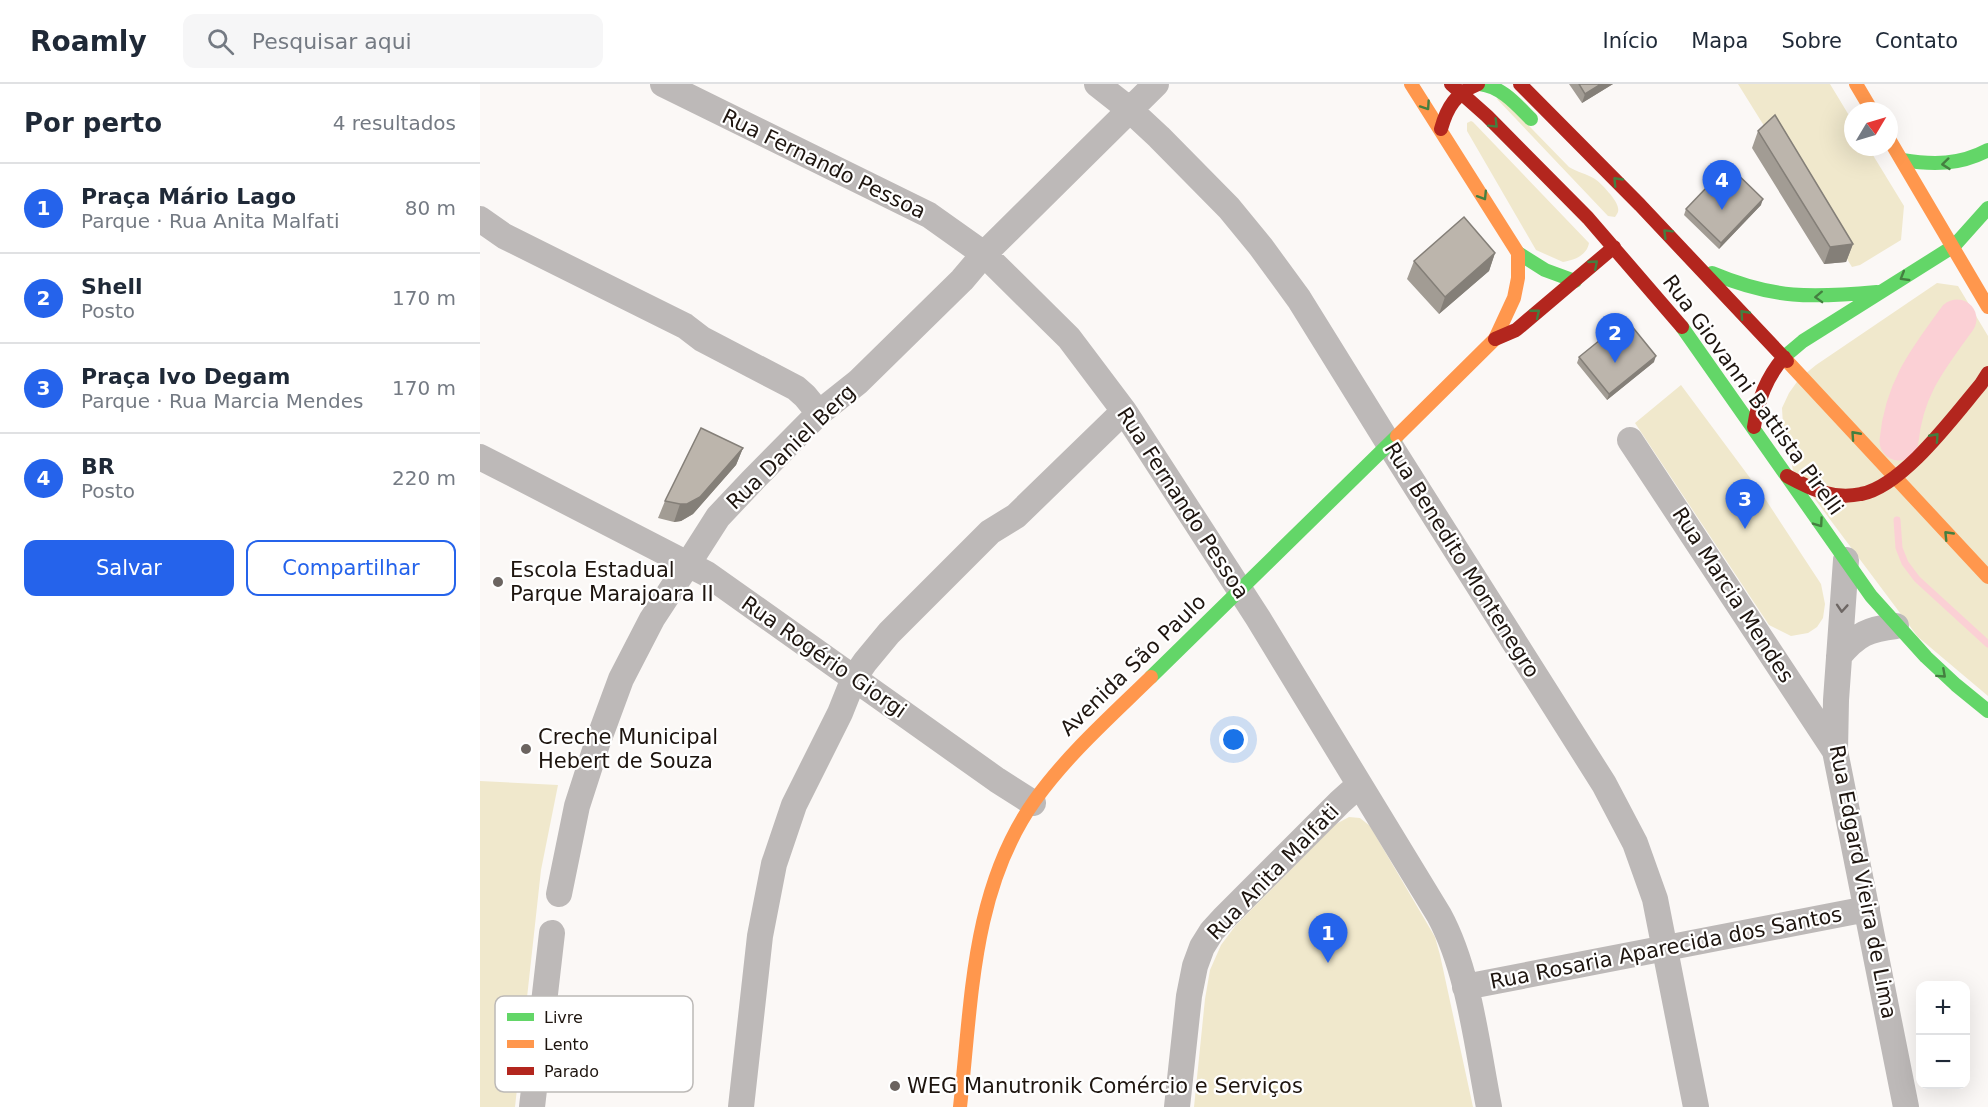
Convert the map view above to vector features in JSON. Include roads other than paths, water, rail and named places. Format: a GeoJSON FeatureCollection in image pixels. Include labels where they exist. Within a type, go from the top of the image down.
{"type":"FeatureCollection","features":[{"type":"Feature","properties":{"kind":"main road"},"geometry":{"type":"LineString","coordinates":[[1411,84],[1518,253],[1545,270],[1575,281]]}},
{"type":"Feature","properties":{"kind":"main road"},"geometry":{"type":"LineString","coordinates":[[1441,129],[1447,107],[1456,88],[1488,84],[1502,90],[1545,130],[1578,140]]}},
{"type":"Feature","properties":{"kind":"main road","name":"Rua Giovanni Battista Pirelli"},"geometry":{"type":"LineString","coordinates":[[1520,84],[1578,140],[1702,268],[1988,577]]}},
{"type":"Feature","properties":{"kind":"main road"},"geometry":{"type":"LineString","coordinates":[[1856,84],[1867,102]]}},
{"type":"Feature","properties":{"kind":"main road","name":"Rua Giovanni Battista Pirelli"},"geometry":{"type":"LineString","coordinates":[[1456,88],[1618,242],[1718,376],[1871,596],[1936,669],[1988,711]]}},
{"type":"Feature","properties":{"kind":"main road"},"geometry":{"type":"LineString","coordinates":[[1902,160],[1931,165],[1947,164],[1972,158],[1988,150]]}},
{"type":"Feature","properties":{"kind":"main road"},"geometry":{"type":"LineString","coordinates":[[1898,154],[1988,307]]}},
{"type":"Feature","properties":{"kind":"main road"},"geometry":{"type":"LineString","coordinates":[[1630,217],[1632,197]]}},
{"type":"Feature","properties":{"kind":"main road"},"geometry":{"type":"LineString","coordinates":[[1754,428],[1758,401],[1773,369],[1784,357],[1803,341],[1877,292],[1954,246],[1988,208]]}},
{"type":"Feature","properties":{"kind":"main road","name":"Avenida São Paulo"},"geometry":{"type":"LineString","coordinates":[[1495,339],[1515,330],[1618,242]]}},
{"type":"Feature","properties":{"kind":"main road","name":"Avenida São Paulo"},"geometry":{"type":"LineString","coordinates":[[960,1107],[978,934],[993,880],[1004,852],[1033,802],[1048,780],[1070,757],[1495,339],[1516,295],[1518,253]]}},
{"type":"Feature","properties":{"kind":"main road"},"geometry":{"type":"LineString","coordinates":[[1702,268],[1737,285],[1770,294],[1801,297],[1877,292]]}},
{"type":"Feature","properties":{"kind":"main road"},"geometry":{"type":"LineString","coordinates":[[1786,475],[1812,489],[1833,495],[1866,493],[1894,478],[1911,463],[1981,384],[1988,373]]}},
{"type":"Feature","properties":{"kind":"street","name":"Rua Fernando Pessoa"},"geometry":{"type":"LineString","coordinates":[[663,84],[929,215],[984,254],[1069,338],[1124,411],[1239,590],[1448,931],[1465,987],[1489,1107]]}},
{"type":"Feature","properties":{"kind":"street","name":"Rua Benedito Montenegro"},"geometry":{"type":"LineString","coordinates":[[1097,84],[1130,110],[1193,170],[1262,247],[1299,299],[1604,784],[1635,843],[1655,899],[1696,1107]]}},
{"type":"Feature","properties":{"kind":"street","name":"Rua Daniel Berg"},"geometry":{"type":"LineString","coordinates":[[559,894],[577,806],[621,679],[652,619],[726,509],[819,413],[866,374],[963,280],[984,254],[1154,86]]}},
{"type":"Feature","properties":{"kind":"street"},"geometry":{"type":"LineString","coordinates":[[480,219],[504,236],[686,326],[702,339],[796,388],[819,413]]}},
{"type":"Feature","properties":{"kind":"street"},"geometry":{"type":"LineString","coordinates":[[741,1107],[760,936],[774,864],[794,805],[840,713],[854,678],[889,633],[990,532],[1016,516],[1124,411]]}},
{"type":"Feature","properties":{"kind":"street","name":"Rua Marcia Mendes"},"geometry":{"type":"LineString","coordinates":[[1630,440],[1835,751]]}},
{"type":"Feature","properties":{"kind":"street","name":"Rua Rogério Giorgi"},"geometry":{"type":"LineString","coordinates":[[480,456],[707,574],[997,780],[1033,802]]}},
{"type":"Feature","properties":{"kind":"street","name":"Rua Edgard Vieira de Lima"},"geometry":{"type":"LineString","coordinates":[[1846,560],[1835,751],[1906,1107]]}},
{"type":"Feature","properties":{"kind":"street"},"geometry":{"type":"LineString","coordinates":[[1839,656],[1864,633],[1896,626]]}},
{"type":"Feature","properties":{"kind":"street","name":"Rua Anita Malfati"},"geometry":{"type":"LineString","coordinates":[[1177,1107],[1189,996],[1195,966],[1202,947],[1218,925],[1359,785]]}},
{"type":"Feature","properties":{"kind":"street","name":"Rua Rosaria Aparecida dos Santos"},"geometry":{"type":"LineString","coordinates":[[1465,987],[1867,909]]}},
{"type":"Feature","properties":{"kind":"street"},"geometry":{"type":"LineString","coordinates":[[545,996],[552,933]]}},
{"type":"Feature","properties":{"kind":"street"},"geometry":{"type":"LineString","coordinates":[[532,1107],[534,1092]]}},
{"type":"Feature","properties":{"kind":"waterway"},"geometry":{"type":"LineString","coordinates":[[1899,441],[1906,406],[1912,390],[1927,362],[1957,319]]}},
{"type":"Feature","properties":{"kind":"waterway"},"geometry":{"type":"LineString","coordinates":[[1897,520],[1899,548],[1905,563],[1917,579],[1988,644]]}},
{"type":"Feature","properties":{"kind":"place","name":"BR"},"geometry":{"type":"Point","coordinates":[1722,210]}},
{"type":"Feature","properties":{"kind":"place","name":"Shell"},"geometry":{"type":"Point","coordinates":[1615,363]}},
{"type":"Feature","properties":{"kind":"place","name":"Praça Ivo Degam"},"geometry":{"type":"Point","coordinates":[1745,529]}},
{"type":"Feature","properties":{"kind":"place","name":"Escola Estadual Parque Marajoara II"},"geometry":{"type":"Point","coordinates":[498,582]}},
{"type":"Feature","properties":{"kind":"place","name":"Creche Municipal Hebert de Souza"},"geometry":{"type":"Point","coordinates":[526,749]}},
{"type":"Feature","properties":{"kind":"place","name":"Praça Mário Lago"},"geometry":{"type":"Point","coordinates":[1328,963]}},
{"type":"Feature","properties":{"kind":"place","name":"WEG Manutronik Comércio e Serviços"},"geometry":{"type":"Point","coordinates":[895,1086]}}]}
